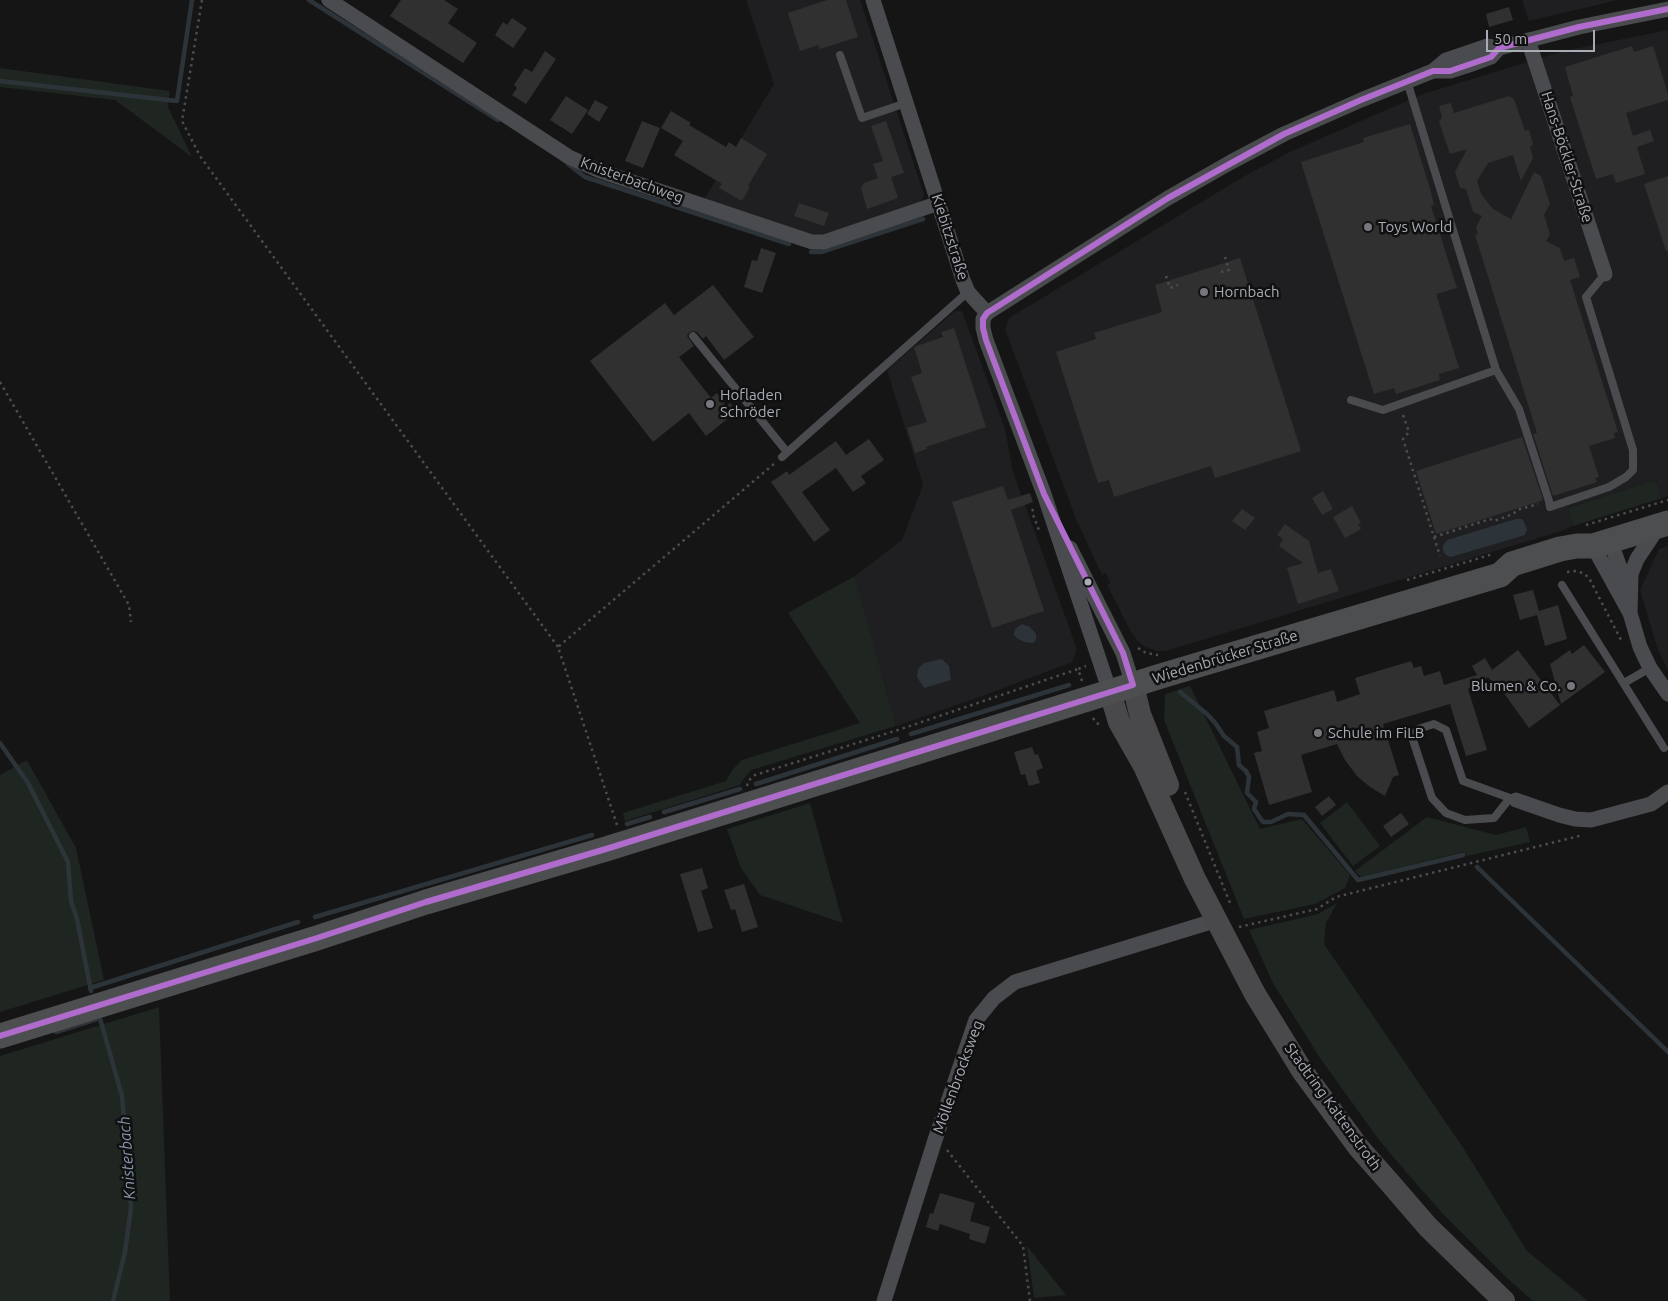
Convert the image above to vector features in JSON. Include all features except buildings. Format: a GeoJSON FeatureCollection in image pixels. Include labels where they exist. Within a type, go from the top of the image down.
{"type":"FeatureCollection","features":[{"type":"Feature","properties":{"kind":"main road","name":"Wiedenbrücker Straße"},"geometry":{"type":"LineString","coordinates":[[0,1036],[317,938],[426,902],[615,846],[747,798],[1121,689],[1500,564],[1512,564],[1560,549],[1577,546],[1596,538],[1663,525]]}},
{"type":"Feature","properties":{"kind":"main road","name":"Stadtring Kattenstroth"},"geometry":{"type":"LineString","coordinates":[[1121,689],[1119,722],[1144,766],[1195,879],[1221,914],[1255,994],[1303,1072],[1359,1148],[1428,1227],[1504,1301]]}},
{"type":"Feature","properties":{"kind":"street","name":"Knisterbachweg"},"geometry":{"type":"LineString","coordinates":[[329,0],[569,157],[600,171],[812,242],[824,242],[938,203]]}},
{"type":"Feature","properties":{"kind":"street","name":"Kiebitzstraße"},"geometry":{"type":"LineString","coordinates":[[873,0],[968,292],[987,313]]}},
{"type":"Feature","properties":{"kind":"street"},"geometry":{"type":"LineString","coordinates":[[1121,689],[986,340],[983,319],[987,313],[1160,203],[1231,162],[1284,134],[1433,71],[1446,60],[1487,46],[1499,48],[1578,27],[1668,9]]}},
{"type":"Feature","properties":{"kind":"street","name":"Hans-Böckler-Straße"},"geometry":{"type":"LineString","coordinates":[[1528,40],[1605,274]]}},
{"type":"Feature","properties":{"kind":"street"},"geometry":{"type":"LineString","coordinates":[[1044,494],[1123,653],[1121,689]]}},
{"type":"Feature","properties":{"kind":"street"},"geometry":{"type":"LineString","coordinates":[[1630,613],[1631,574],[1637,559],[1663,525]]}},
{"type":"Feature","properties":{"kind":"street"},"geometry":{"type":"LineString","coordinates":[[1596,538],[1630,596]]}},
{"type":"Feature","properties":{"kind":"street"},"geometry":{"type":"LineString","coordinates":[[1596,538],[1630,613],[1640,647],[1650,668],[1668,694]]}},
{"type":"Feature","properties":{"kind":"street"},"geometry":{"type":"LineString","coordinates":[[1513,799],[1559,816],[1591,820],[1651,804],[1668,792]]}},
{"type":"Feature","properties":{"kind":"street","name":"Möllenbrocksweg"},"geometry":{"type":"LineString","coordinates":[[884,1301],[935,1140],[976,1020],[994,998],[1015,982],[1221,914]]}},
{"type":"Feature","properties":{"kind":"lane"},"geometry":{"type":"LineString","coordinates":[[840,55],[862,118],[906,103]]}},
{"type":"Feature","properties":{"kind":"lane"},"geometry":{"type":"LineString","coordinates":[[1407,81],[1496,370],[1519,409],[1550,507],[1609,487],[1626,477],[1633,470],[1633,450],[1586,297],[1605,274]]}},
{"type":"Feature","properties":{"kind":"lane"},"geometry":{"type":"LineString","coordinates":[[693,336],[784,455],[968,292]]}},
{"type":"Feature","properties":{"kind":"lane"},"geometry":{"type":"LineString","coordinates":[[1351,400],[1383,410],[1496,370]]}},
{"type":"Feature","properties":{"kind":"lane"},"geometry":{"type":"LineString","coordinates":[[1562,585],[1664,748]]}},
{"type":"Feature","properties":{"kind":"lane"},"geometry":{"type":"LineString","coordinates":[[1624,683],[1650,668]]}},
{"type":"Feature","properties":{"kind":"lane"},"geometry":{"type":"LineString","coordinates":[[1434,724],[1446,730],[1463,781],[1513,799],[1494,818],[1466,820],[1446,813],[1432,798],[1412,737],[1418,729],[1434,724]]}},
{"type":"Feature","properties":{"kind":"path"},"geometry":{"type":"LineString","coordinates":[[202,0],[182,121],[200,156],[558,647],[615,846]]}},
{"type":"Feature","properties":{"kind":"path"},"geometry":{"type":"LineString","coordinates":[[1221,272],[1229,270],[1225,257]]}},
{"type":"Feature","properties":{"kind":"path"},"geometry":{"type":"LineString","coordinates":[[1166,276],[1170,288],[1178,285]]}},
{"type":"Feature","properties":{"kind":"path"},"geometry":{"type":"LineString","coordinates":[[0,382],[129,605],[131,622]]}},
{"type":"Feature","properties":{"kind":"path"},"geometry":{"type":"LineString","coordinates":[[1399,404],[1409,432],[1403,439],[1440,556]]}},
{"type":"Feature","properties":{"kind":"path"},"geometry":{"type":"LineString","coordinates":[[558,647],[784,455]]}},
{"type":"Feature","properties":{"kind":"path"},"geometry":{"type":"LineString","coordinates":[[1596,538],[1668,500]]}},
{"type":"Feature","properties":{"kind":"path"},"geometry":{"type":"LineString","coordinates":[[1434,537],[1490,519],[1494,521],[1513,514],[1517,510],[1549,501]]}},
{"type":"Feature","properties":{"kind":"path"},"geometry":{"type":"LineString","coordinates":[[1407,580],[1500,564]]}},
{"type":"Feature","properties":{"kind":"path"},"geometry":{"type":"LineString","coordinates":[[1566,567],[1567,572],[1583,573],[1589,578],[1626,648]]}},
{"type":"Feature","properties":{"kind":"path"},"geometry":{"type":"LineString","coordinates":[[1138,648],[1146,653],[1160,656]]}},
{"type":"Feature","properties":{"kind":"path"},"geometry":{"type":"LineString","coordinates":[[1146,653],[1148,658]]}},
{"type":"Feature","properties":{"kind":"path"},"geometry":{"type":"LineString","coordinates":[[747,798],[748,781],[755,774],[901,729],[1088,665]]}},
{"type":"Feature","properties":{"kind":"path"},"geometry":{"type":"LineString","coordinates":[[1078,669],[1084,685]]}},
{"type":"Feature","properties":{"kind":"path"},"geometry":{"type":"LineString","coordinates":[[1093,718],[1096,724],[1105,726]]}},
{"type":"Feature","properties":{"kind":"path"},"geometry":{"type":"LineString","coordinates":[[1185,792],[1221,914]]}},
{"type":"Feature","properties":{"kind":"path"},"geometry":{"type":"LineString","coordinates":[[1239,927],[1317,909],[1336,897],[1583,835]]}},
{"type":"Feature","properties":{"kind":"path"},"geometry":{"type":"LineString","coordinates":[[935,1140],[942,1143],[1023,1246],[1030,1301]]}},
{"type":"Feature","properties":{"kind":"shaded area"},"geometry":{"type":"Polygon","coordinates":[[[746,0],[860,0],[924,195],[919,205],[813,238],[703,201],[774,84],[746,0]]]}},
{"type":"Feature","properties":{"kind":"shaded area"},"geometry":{"type":"Polygon","coordinates":[[[1522,0],[1618,0],[1529,21],[1522,0]]]}},
{"type":"Feature","properties":{"kind":"shaded area"},"geometry":{"type":"Polygon","coordinates":[[[1668,30],[1668,496],[1662,498],[1656,480],[1568,508],[1573,526],[1561,531],[1166,651],[1156,651],[1144,646],[1137,640],[1107,585],[1110,583],[1106,573],[1102,575],[1076,519],[1005,329],[1009,318],[1243,177],[1292,151],[1423,94],[1564,51],[1668,30]]]}},
{"type":"Feature","properties":{"kind":"shaded area"},"geometry":{"type":"Polygon","coordinates":[[[0,68],[170,91],[168,107],[192,157],[115,100],[0,87],[0,68]]]}},
{"type":"Feature","properties":{"kind":"shaded area"},"geometry":{"type":"Polygon","coordinates":[[[955,311],[962,311],[1005,429],[1013,472],[1077,649],[1072,662],[896,726],[855,576],[902,540],[923,485],[887,370],[955,311]]]}},
{"type":"Feature","properties":{"kind":"shaded area"},"geometry":{"type":"Polygon","coordinates":[[[1656,480],[1662,498],[1573,526],[1568,508],[1656,480]]]}},
{"type":"Feature","properties":{"kind":"shaded area"},"geometry":{"type":"Polygon","coordinates":[[[1516,519],[1522,519],[1524,522],[1527,530],[1525,535],[1451,557],[1443,551],[1443,546],[1447,540],[1516,519]]]}},
{"type":"Feature","properties":{"kind":"shaded area"},"geometry":{"type":"Polygon","coordinates":[[[1668,546],[1668,671],[1657,647],[1640,590],[1659,549],[1668,546]]]}},
{"type":"Feature","properties":{"kind":"shaded area"},"geometry":{"type":"Polygon","coordinates":[[[855,576],[896,726],[751,770],[740,785],[625,821],[623,813],[726,781],[733,769],[742,760],[860,723],[788,613],[855,576]]]}},
{"type":"Feature","properties":{"kind":"shaded area"},"geometry":{"type":"Polygon","coordinates":[[[1022,624],[1030,627],[1036,634],[1036,640],[1033,643],[1025,642],[1014,635],[1015,629],[1022,624]]]}},
{"type":"Feature","properties":{"kind":"shaded area"},"geometry":{"type":"Polygon","coordinates":[[[942,659],[949,666],[951,680],[924,688],[917,677],[918,669],[924,663],[942,659]]]}},
{"type":"Feature","properties":{"kind":"shaded area"},"geometry":{"type":"Polygon","coordinates":[[[1190,686],[1260,829],[1302,819],[1350,875],[1345,888],[1315,904],[1244,919],[1164,720],[1165,694],[1190,686]]]}},
{"type":"Feature","properties":{"kind":"shaded area"},"geometry":{"type":"Polygon","coordinates":[[[27,760],[76,848],[104,980],[0,1012],[0,775],[27,760]]]}},
{"type":"Feature","properties":{"kind":"shaded area"},"geometry":{"type":"Polygon","coordinates":[[[1347,802],[1380,846],[1353,866],[1320,823],[1347,802]]]}},
{"type":"Feature","properties":{"kind":"shaded area"},"geometry":{"type":"Polygon","coordinates":[[[810,803],[843,923],[760,895],[741,868],[727,829],[810,803]]]}},
{"type":"Feature","properties":{"kind":"shaded area"},"geometry":{"type":"Polygon","coordinates":[[[1427,817],[1496,835],[1526,827],[1530,842],[1467,856],[1463,852],[1361,877],[1355,871],[1427,817]]]}},
{"type":"Feature","properties":{"kind":"shaded area"},"geometry":{"type":"Polygon","coordinates":[[[1337,903],[1326,923],[1324,944],[1464,1149],[1527,1251],[1588,1301],[1533,1301],[1508,1279],[1443,1214],[1406,1172],[1379,1140],[1320,1058],[1273,983],[1249,930],[1318,914],[1337,903]]]}},
{"type":"Feature","properties":{"kind":"shaded area"},"geometry":{"type":"Polygon","coordinates":[[[159,1007],[170,1301],[0,1301],[0,1056],[159,1007]]]}},
{"type":"Feature","properties":{"kind":"shaded area"},"geometry":{"type":"Polygon","coordinates":[[[1027,1246],[1066,1295],[1034,1298],[1027,1246]]]}},
{"type":"Feature","properties":{"kind":"waterway"},"geometry":{"type":"LineString","coordinates":[[0,81],[177,101],[192,0]]}},
{"type":"Feature","properties":{"kind":"waterway"},"geometry":{"type":"LineString","coordinates":[[309,0],[498,120]]}},
{"type":"Feature","properties":{"kind":"waterway"},"geometry":{"type":"LineString","coordinates":[[568,164],[585,177],[789,244]]}},
{"type":"Feature","properties":{"kind":"waterway"},"geometry":{"type":"LineString","coordinates":[[811,252],[821,252],[923,219]]}},
{"type":"Feature","properties":{"kind":"waterway"},"geometry":{"type":"LineString","coordinates":[[911,734],[1069,685]]}},
{"type":"Feature","properties":{"kind":"waterway"},"geometry":{"type":"LineString","coordinates":[[1180,692],[1207,714],[1224,736],[1237,747],[1239,765],[1246,771],[1249,777],[1247,793],[1256,802],[1254,809],[1263,822],[1271,822],[1288,814],[1304,815],[1358,880],[1463,855]]}},
{"type":"Feature","properties":{"kind":"waterway"},"geometry":{"type":"LineString","coordinates":[[756,784],[897,739]]}},
{"type":"Feature","properties":{"kind":"waterway","name":"Knisterbach"},"geometry":{"type":"LineString","coordinates":[[0,743],[28,783],[68,862],[71,901],[77,919],[91,991]]}},
{"type":"Feature","properties":{"kind":"waterway"},"geometry":{"type":"LineString","coordinates":[[664,812],[740,789]]}},
{"type":"Feature","properties":{"kind":"waterway"},"geometry":{"type":"LineString","coordinates":[[627,824],[650,817]]}},
{"type":"Feature","properties":{"kind":"waterway"},"geometry":{"type":"LineString","coordinates":[[315,917],[592,835]]}},
{"type":"Feature","properties":{"kind":"waterway"},"geometry":{"type":"LineString","coordinates":[[1477,867],[1668,1052]]}},
{"type":"Feature","properties":{"kind":"waterway"},"geometry":{"type":"LineString","coordinates":[[90,988],[298,922]]}},
{"type":"Feature","properties":{"kind":"waterway","name":"Knisterbach"},"geometry":{"type":"LineString","coordinates":[[99,1015],[122,1096],[131,1208],[125,1252],[113,1301]]}},
{"type":"Feature","properties":{"kind":"waterway"},"geometry":{"type":"LineString","coordinates":[[56,1032],[100,1018]]}},
{"type":"Feature","properties":{"kind":"transit line"},"geometry":{"type":"LineString","coordinates":[[0,1036],[317,938],[426,902],[606,849],[1133,685],[1123,653],[1044,494],[986,340],[983,319],[987,313],[1168,198],[1284,134],[1433,71],[1450,71],[1491,57],[1499,48],[1579,27],[1668,9]]}},
{"type":"Feature","properties":{"kind":"place","name":"Toys World"},"geometry":{"type":"Point","coordinates":[1368,227]}},
{"type":"Feature","properties":{"kind":"place","name":"Hornbach"},"geometry":{"type":"Point","coordinates":[1204,292]}},
{"type":"Feature","properties":{"kind":"place","name":"Hofladen Schröder"},"geometry":{"type":"Point","coordinates":[710,404]}},
{"type":"Feature","properties":{"kind":"place","name":"Blumen & Co."},"geometry":{"type":"Point","coordinates":[1571,686]}},
{"type":"Feature","properties":{"kind":"place","name":"Schule im FiLB"},"geometry":{"type":"Point","coordinates":[1318,733]}}]}
